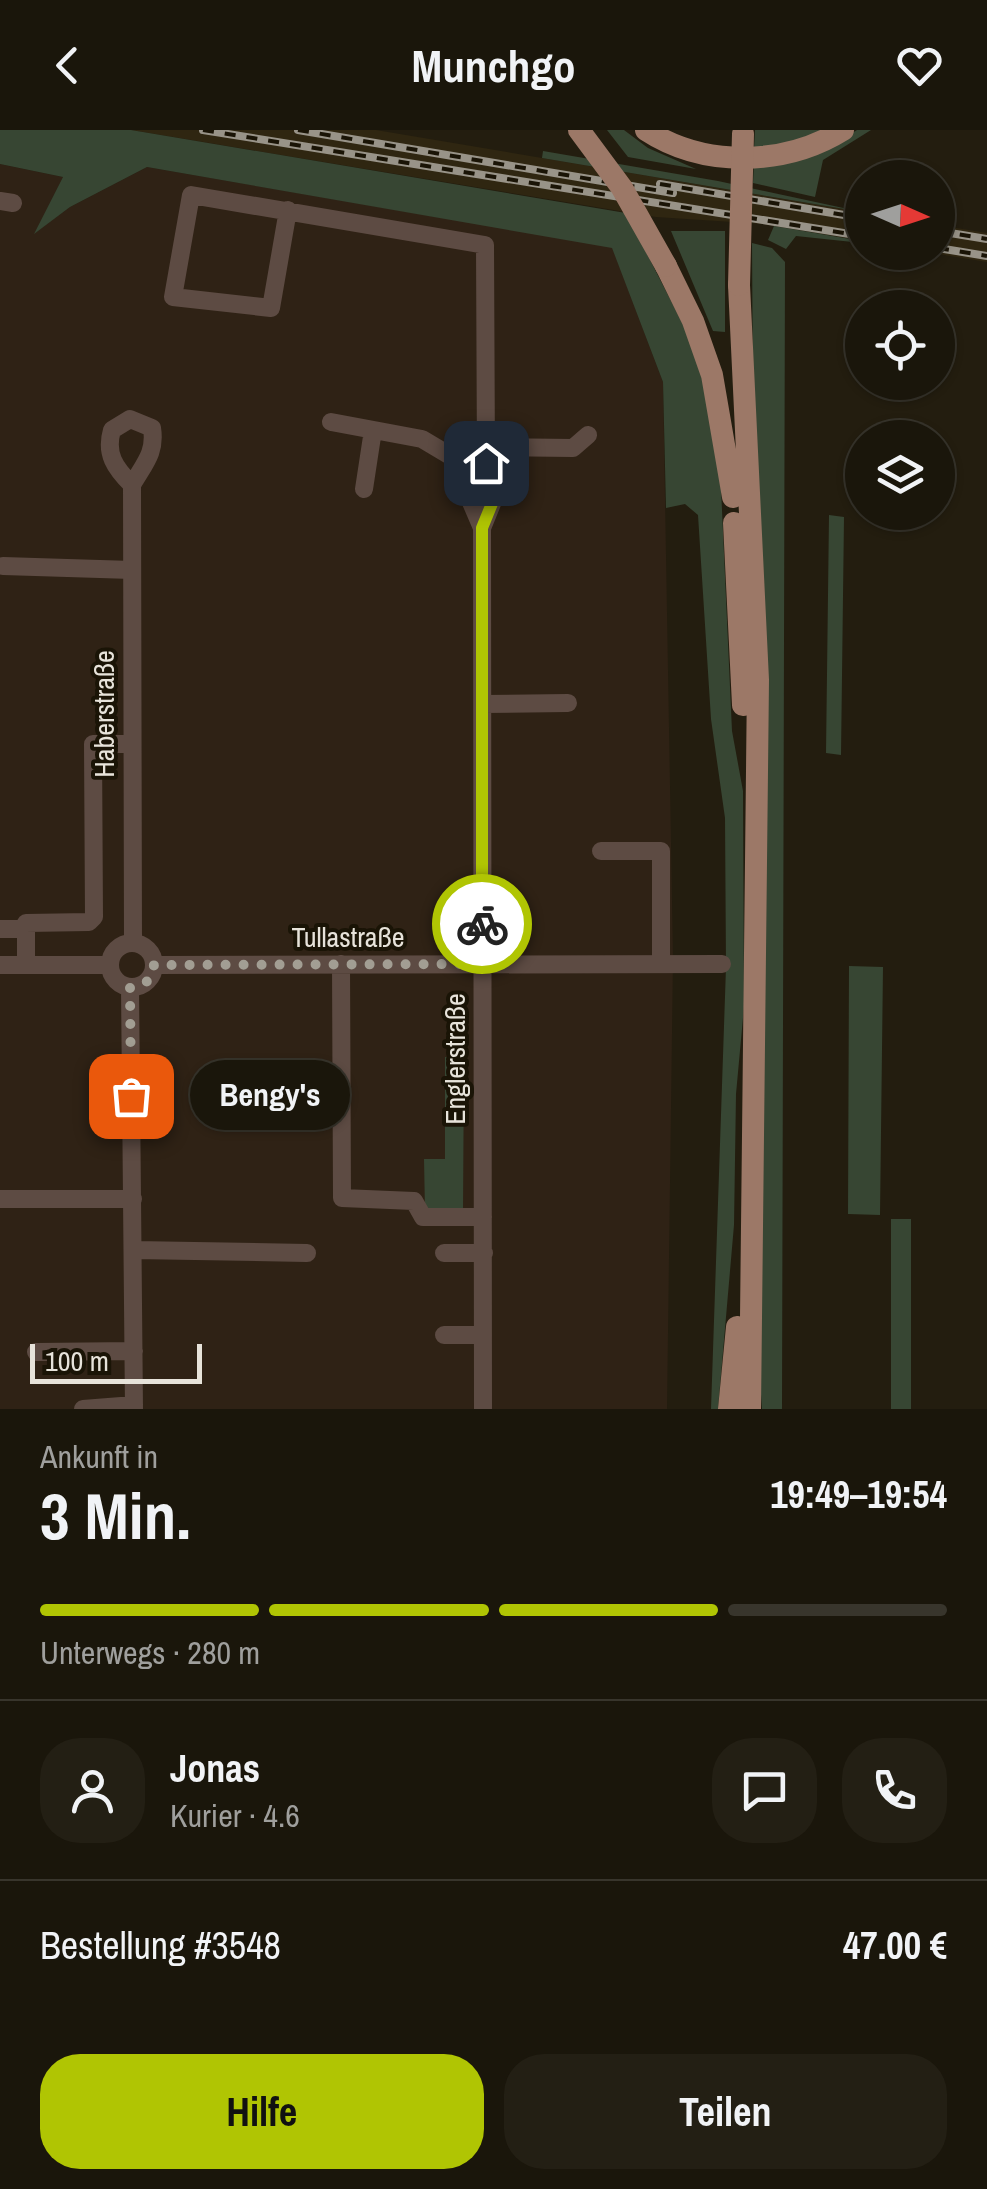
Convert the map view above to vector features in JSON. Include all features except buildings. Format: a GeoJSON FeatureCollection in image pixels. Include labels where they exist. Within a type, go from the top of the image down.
{"type":"FeatureCollection","features":[{"type":"Feature","properties":{"kind":"main road"},"geometry":{"type":"LineString","coordinates":[[580,130],[622,188],[694,321],[712,375],[733,496]]}},
{"type":"Feature","properties":{"kind":"main road"},"geometry":{"type":"LineString","coordinates":[[646,130],[693,153],[728,156],[787,154],[844,130]]}},
{"type":"Feature","properties":{"kind":"main road"},"geometry":{"type":"LineString","coordinates":[[670,130],[728,156]]}},
{"type":"Feature","properties":{"kind":"main road"},"geometry":{"type":"LineString","coordinates":[[743,132],[733,496],[743,723],[754,803]]}},
{"type":"Feature","properties":{"kind":"main road"},"geometry":{"type":"LineString","coordinates":[[739,333],[757,642],[750,1409]]}},
{"type":"Feature","properties":{"kind":"main road"},"geometry":{"type":"LineString","coordinates":[[729,1409],[740,1280],[751,1256]]}},
{"type":"Feature","properties":{"kind":"street"},"geometry":{"type":"LineString","coordinates":[[288,210],[271,308],[173,297],[191,196],[288,210],[485,245],[477,465]]}},
{"type":"Feature","properties":{"kind":"street"},"geometry":{"type":"LineString","coordinates":[[331,422],[422,440],[477,465]]}},
{"type":"Feature","properties":{"kind":"street"},"geometry":{"type":"LineString","coordinates":[[364,489],[373,430]]}},
{"type":"Feature","properties":{"kind":"street"},"geometry":{"type":"LineString","coordinates":[[477,465],[496,448],[573,448],[588,435]]}},
{"type":"Feature","properties":{"kind":"street","name":"Englerstraße"},"geometry":{"type":"LineString","coordinates":[[482,528],[502,488],[500,472],[477,465],[462,478],[462,489],[482,528],[482,1409]]}},
{"type":"Feature","properties":{"kind":"street","name":"Haberstraße"},"geometry":{"type":"LineString","coordinates":[[132,485],[133,943]]}},
{"type":"Feature","properties":{"kind":"street"},"geometry":{"type":"LineString","coordinates":[[2,566],[132,570]]}},
{"type":"Feature","properties":{"kind":"street"},"geometry":{"type":"LineString","coordinates":[[483,704],[568,703]]}},
{"type":"Feature","properties":{"kind":"street"},"geometry":{"type":"LineString","coordinates":[[26,965],[26,923],[89,922],[94,917],[94,744],[132,744]]}},
{"type":"Feature","properties":{"kind":"street"},"geometry":{"type":"LineString","coordinates":[[601,851],[661,851],[660,964]]}},
{"type":"Feature","properties":{"kind":"street"},"geometry":{"type":"LineString","coordinates":[[0,929],[26,929]]}},
{"type":"Feature","properties":{"kind":"street"},"geometry":{"type":"LineString","coordinates":[[133,943],[149,951],[154,965],[148,981],[130,988],[115,980],[110,966],[116,950],[133,943]]}},
{"type":"Feature","properties":{"kind":"street"},"geometry":{"type":"LineString","coordinates":[[340,964],[342,1198],[414,1200],[423,1216],[483,1217]]}},
{"type":"Feature","properties":{"kind":"street","name":"Tullastraße"},"geometry":{"type":"LineString","coordinates":[[154,965],[722,964]]}},
{"type":"Feature","properties":{"kind":"street"},"geometry":{"type":"LineString","coordinates":[[0,965],[110,966]]}},
{"type":"Feature","properties":{"kind":"street"},"geometry":{"type":"LineString","coordinates":[[83,1409],[134,1407],[130,988]]}},
{"type":"Feature","properties":{"kind":"street"},"geometry":{"type":"LineString","coordinates":[[0,1199],[133,1199]]}},
{"type":"Feature","properties":{"kind":"street"},"geometry":{"type":"LineString","coordinates":[[134,1250],[307,1253]]}},
{"type":"Feature","properties":{"kind":"street"},"geometry":{"type":"LineString","coordinates":[[444,1253],[484,1253]]}},
{"type":"Feature","properties":{"kind":"street"},"geometry":{"type":"LineString","coordinates":[[444,1336],[483,1336]]}},
{"type":"Feature","properties":{"kind":"street"},"geometry":{"type":"LineString","coordinates":[[36,1352],[134,1351]]}},
{"type":"Feature","properties":{"kind":"shaded area"},"geometry":{"type":"Polygon","coordinates":[[[131,130],[376,130],[845,209],[845,238],[763,224],[656,217],[131,130]]]}},
{"type":"Feature","properties":{"kind":"shaded area"},"geometry":{"type":"Polygon","coordinates":[[[0,164],[63,177],[36,232],[70,207],[147,167],[612,247],[663,382],[673,958],[667,1409],[0,1409],[0,164]]]}},
{"type":"Feature","properties":{"kind":"shaded area"},"geometry":{"type":"Polygon","coordinates":[[[955,228],[987,233],[987,262],[955,257],[955,228]]]}},
{"type":"Feature","properties":{"kind":"green space"},"geometry":{"type":"Polygon","coordinates":[[[0,130],[131,130],[626,213],[693,344],[711,410],[721,488],[732,731],[743,791],[744,1007],[736,1094],[734,1225],[718,1409],[711,1409],[726,967],[725,818],[711,719],[698,515],[685,504],[666,508],[663,382],[612,248],[147,167],[70,207],[34,234],[63,177],[0,164],[0,130]]]}},
{"type":"Feature","properties":{"kind":"green space"},"geometry":{"type":"Polygon","coordinates":[[[607,130],[624,130],[648,148],[696,169],[628,157],[607,130]]]}},
{"type":"Feature","properties":{"kind":"green space"},"geometry":{"type":"Polygon","coordinates":[[[755,130],[824,130],[790,143],[754,149],[755,130]]]}},
{"type":"Feature","properties":{"kind":"green space"},"geometry":{"type":"Polygon","coordinates":[[[857,130],[871,130],[823,160],[815,197],[753,183],[754,164],[833,145],[857,130]]]}},
{"type":"Feature","properties":{"kind":"green space"},"geometry":{"type":"Polygon","coordinates":[[[543,151],[718,181],[845,209],[542,158],[543,151]]]}},
{"type":"Feature","properties":{"kind":"green space"},"geometry":{"type":"Polygon","coordinates":[[[774,226],[845,238],[845,241],[796,236],[786,249],[768,240],[774,226]]]}},
{"type":"Feature","properties":{"kind":"green space"},"geometry":{"type":"Polygon","coordinates":[[[671,231],[725,231],[725,332],[713,331],[671,231]]]}},
{"type":"Feature","properties":{"kind":"green space"},"geometry":{"type":"Polygon","coordinates":[[[752,243],[772,248],[785,262],[782,1409],[762,1409],[759,1366],[752,243]]]}},
{"type":"Feature","properties":{"kind":"green space"},"geometry":{"type":"Polygon","coordinates":[[[829,515],[844,517],[841,755],[826,753],[829,515]]]}},
{"type":"Feature","properties":{"kind":"green space"},"geometry":{"type":"Polygon","coordinates":[[[849,966],[883,967],[880,1215],[848,1214],[849,966]]]}},
{"type":"Feature","properties":{"kind":"green space"},"geometry":{"type":"Polygon","coordinates":[[[445,1057],[464,1057],[463,1212],[425,1211],[424,1159],[445,1159],[445,1057]]]}},
{"type":"Feature","properties":{"kind":"green space"},"geometry":{"type":"Polygon","coordinates":[[[891,1219],[911,1219],[911,1409],[891,1409],[891,1219]]]}},
{"type":"Feature","properties":{"kind":"railway"},"geometry":{"type":"LineString","coordinates":[[203,130],[845,233]]}},
{"type":"Feature","properties":{"kind":"railway"},"geometry":{"type":"LineString","coordinates":[[298,130],[673,193]]}},
{"type":"Feature","properties":{"kind":"railway"},"geometry":{"type":"LineString","coordinates":[[660,184],[845,215]]}},
{"type":"Feature","properties":{"kind":"railway"},"geometry":{"type":"LineString","coordinates":[[955,234],[987,239]]}},
{"type":"Feature","properties":{"kind":"railway"},"geometry":{"type":"LineString","coordinates":[[955,251],[987,256]]}},
{"type":"Feature","properties":{"kind":"way so far"},"geometry":{"type":"LineString","coordinates":[[131,1096],[130,988],[148,981],[154,965],[482,964],[482,924]]}},
{"type":"Feature","properties":{"kind":"place","name":"Bengy's"},"geometry":{"type":"Point","coordinates":[131,1096]}},
{"type":"Feature","properties":{"kind":"route"},"geometry":{"type":"LineString","coordinates":[[482,924],[482,528],[502,488],[500,472],[486,463]]}}]}
